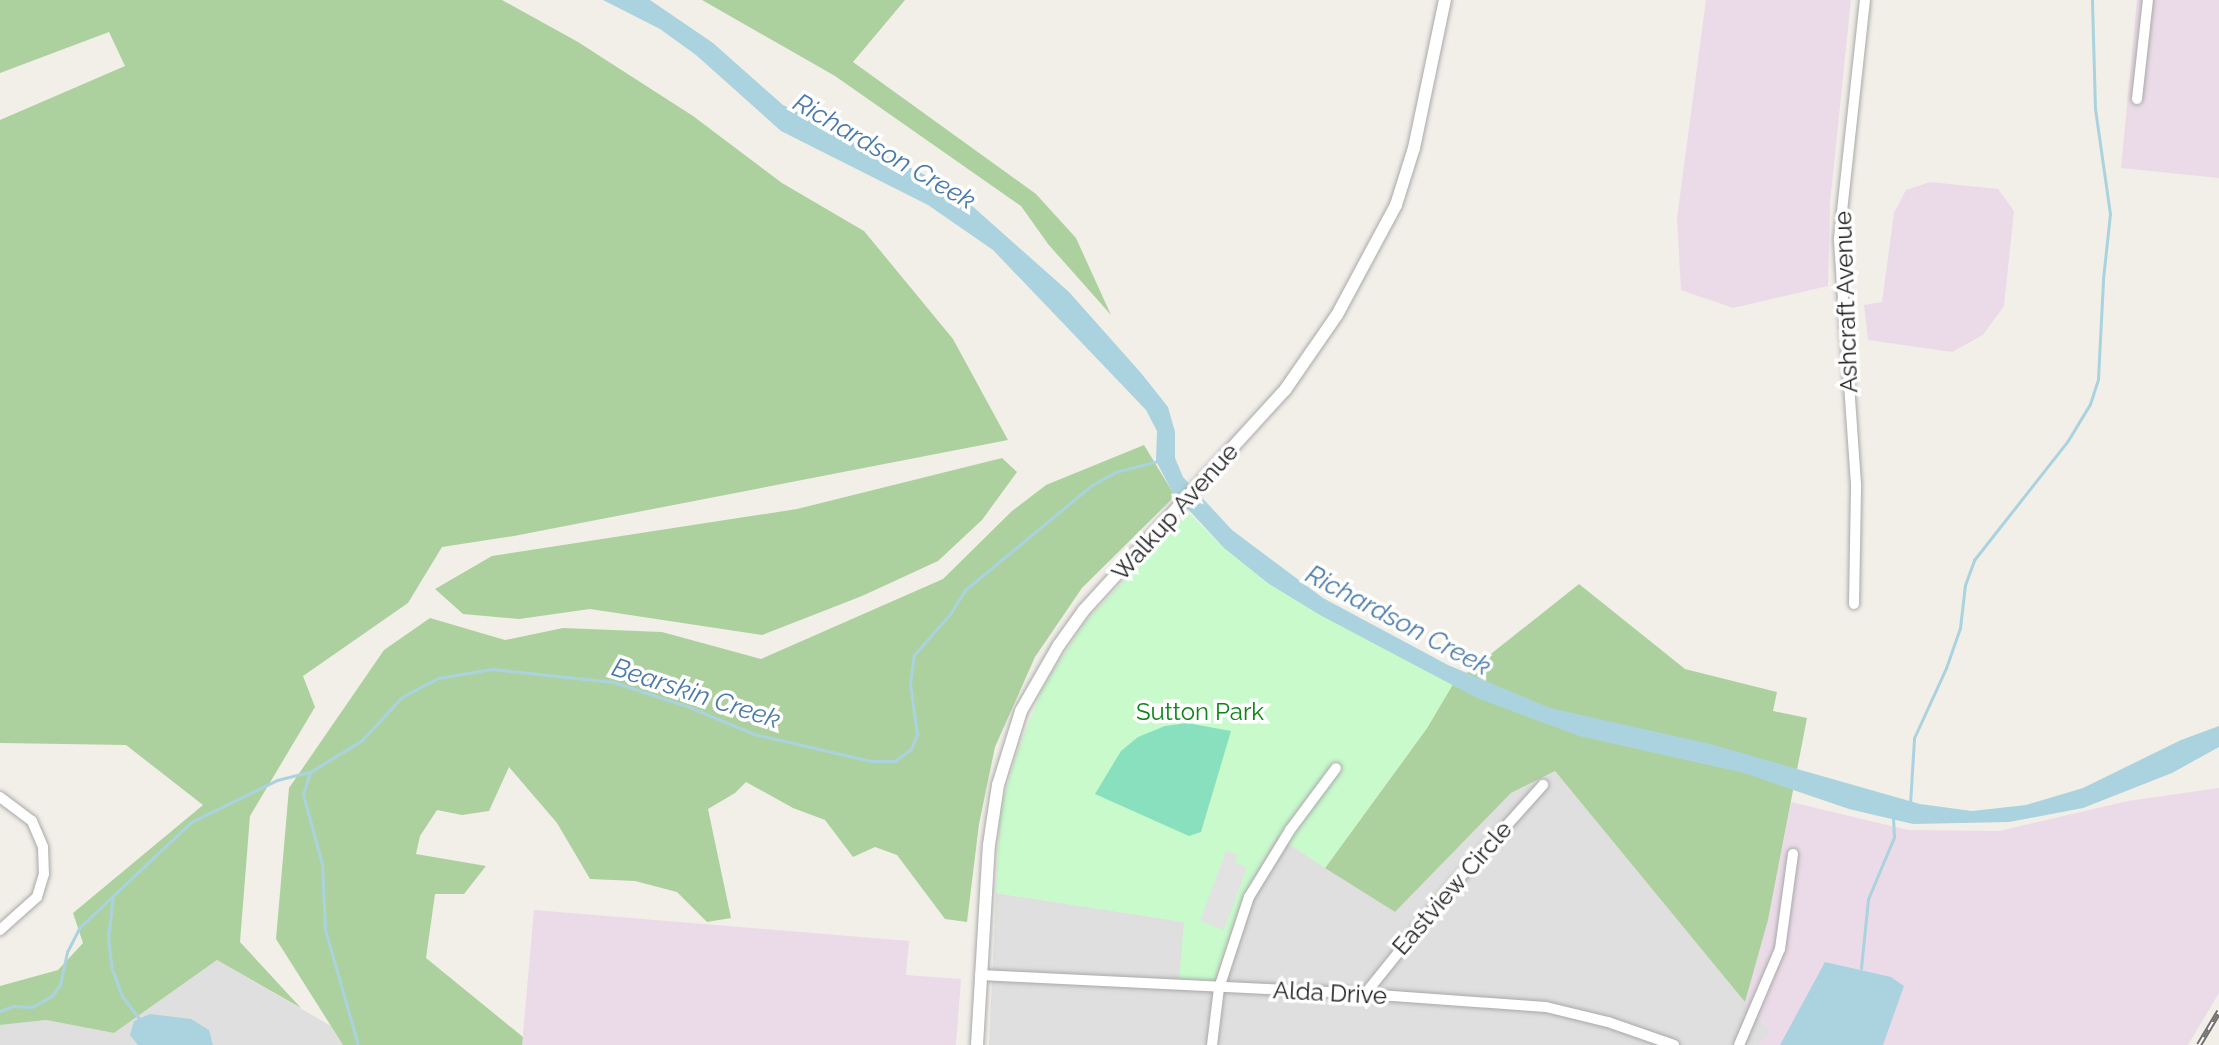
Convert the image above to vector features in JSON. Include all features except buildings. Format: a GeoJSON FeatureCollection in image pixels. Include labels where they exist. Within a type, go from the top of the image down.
{"type":"FeatureCollection","features":[{"type":"Feature","properties":{"kind":"street","name":"Walkup Avenue"},"geometry":{"type":"LineString","coordinates":[[977,1045],[980,975],[996,800],[1021,711],[1059,645],[1084,610],[1215,468],[1304,365],[1345,301],[1396,205],[1414,148],[1445,0]]}},
{"type":"Feature","properties":{"kind":"street","name":"Ashcraft Avenue"},"geometry":{"type":"LineString","coordinates":[[1854,604],[1856,484],[1839,239],[1865,0]]}},
{"type":"Feature","properties":{"kind":"street"},"geometry":{"type":"LineString","coordinates":[[2137,99],[2148,0]]}},
{"type":"Feature","properties":{"kind":"street"},"geometry":{"type":"LineString","coordinates":[[1212,1045],[1219,988],[1249,897],[1290,830],[1336,768]]}},
{"type":"Feature","properties":{"kind":"street","name":"Eastview Circle"},"geometry":{"type":"LineString","coordinates":[[1365,994],[1438,902],[1543,785]]}},
{"type":"Feature","properties":{"kind":"street"},"geometry":{"type":"LineString","coordinates":[[0,797],[32,821],[43,847],[44,874],[37,897],[0,930]]}},
{"type":"Feature","properties":{"kind":"street"},"geometry":{"type":"LineString","coordinates":[[1739,1045],[1780,949],[1793,854]]}},
{"type":"Feature","properties":{"kind":"street","name":"Alda Drive"},"geometry":{"type":"LineString","coordinates":[[980,975],[1365,994],[1546,1007],[1608,1022],[1674,1045]]}},
{"type":"Feature","properties":{"kind":"shaded area"},"geometry":{"type":"Polygon","coordinates":[[[1706,0],[1851,0],[1830,203],[1828,286],[1733,308],[1681,290],[1677,218],[1706,0]]]}},
{"type":"Feature","properties":{"kind":"shaded area"},"geometry":{"type":"Polygon","coordinates":[[[2137,0],[2219,0],[2219,178],[2121,168],[2137,0]]]}},
{"type":"Feature","properties":{"kind":"shaded area"},"geometry":{"type":"Polygon","coordinates":[[[1930,182],[1998,189],[2014,211],[2004,306],[1983,335],[1952,352],[1868,340],[1864,305],[1882,302],[1894,213],[1906,190],[1930,182]]]}},
{"type":"Feature","properties":{"kind":"shaded area"},"geometry":{"type":"Polygon","coordinates":[[[1555,771],[1771,1033],[1759,1045],[989,1045],[996,893],[1185,922],[1214,982],[1247,890],[1277,836],[1395,912],[1511,793],[1555,771]]]}},
{"type":"Feature","properties":{"kind":"shaded area"},"geometry":{"type":"Polygon","coordinates":[[[2219,788],[2219,993],[2188,1045],[1759,1045],[1770,1033],[1745,1002],[1768,920],[1791,802],[1908,830],[1999,831],[2128,801],[2219,788]]]}},
{"type":"Feature","properties":{"kind":"shaded area"},"geometry":{"type":"Polygon","coordinates":[[[1226,851],[1238,855],[1235,863],[1247,867],[1224,930],[1200,921],[1226,851]]]}},
{"type":"Feature","properties":{"kind":"shaded area"},"geometry":{"type":"Polygon","coordinates":[[[534,910],[909,941],[906,975],[961,979],[956,1045],[522,1045],[534,910]]]}},
{"type":"Feature","properties":{"kind":"shaded area"},"geometry":{"type":"Polygon","coordinates":[[[217,960],[331,1026],[343,1045],[0,1045],[0,1025],[46,1020],[114,1033],[217,960]]]}},
{"type":"Feature","properties":{"kind":"green space"},"geometry":{"type":"Polygon","coordinates":[[[0,0],[502,0],[578,42],[693,116],[782,183],[864,231],[953,339],[1008,440],[514,536],[442,547],[408,603],[303,676],[315,707],[250,816],[240,942],[301,1008],[217,960],[114,1033],[46,1020],[0,1025],[0,986],[58,970],[83,943],[73,913],[203,805],[126,745],[0,743],[0,120],[125,66],[109,32],[0,73],[0,0]]]}},
{"type":"Feature","properties":{"kind":"green space"},"geometry":{"type":"Polygon","coordinates":[[[702,0],[905,0],[853,62],[1036,194],[1076,238],[1111,315],[1048,244],[1021,206],[835,76],[702,0]]]}},
{"type":"Feature","properties":{"kind":"green space"},"geometry":{"type":"Polygon","coordinates":[[[1144,445],[1175,496],[1082,588],[1035,657],[995,747],[979,824],[967,922],[945,919],[897,855],[875,847],[853,857],[825,820],[793,808],[746,782],[735,793],[708,809],[731,918],[707,922],[677,892],[635,881],[590,879],[557,823],[509,767],[489,811],[462,815],[437,810],[420,836],[416,854],[486,866],[464,894],[435,894],[426,958],[523,1037],[522,1045],[343,1045],[276,939],[289,788],[384,650],[430,618],[505,640],[563,628],[662,632],[761,659],[943,579],[1012,511],[1046,485],[1144,445]]]}},
{"type":"Feature","properties":{"kind":"green space"},"geometry":{"type":"Polygon","coordinates":[[[1002,458],[1017,472],[982,520],[938,561],[862,596],[762,635],[590,609],[519,619],[463,614],[435,589],[492,556],[797,509],[1002,458]]]}},
{"type":"Feature","properties":{"kind":"green space","name":"Sutton Park"},"geometry":{"type":"Polygon","coordinates":[[[1188,512],[1224,548],[1269,584],[1453,684],[1427,728],[1325,868],[1277,836],[1247,890],[1214,982],[1179,981],[1184,922],[996,893],[1000,810],[1017,752],[1044,685],[1086,621],[1188,512]]]}},
{"type":"Feature","properties":{"kind":"green space"},"geometry":{"type":"Polygon","coordinates":[[[1579,584],[1685,669],[1777,692],[1773,711],[1807,718],[1768,920],[1745,1002],[1555,771],[1511,793],[1395,912],[1325,868],[1427,728],[1453,684],[1579,584]]]}},
{"type":"Feature","properties":{"kind":"green space"},"geometry":{"type":"Polygon","coordinates":[[[1187,723],[1231,731],[1201,832],[1189,836],[1095,794],[1121,751],[1138,737],[1165,726],[1187,723]]]}},
{"type":"Feature","properties":{"kind":"water"},"geometry":{"type":"Polygon","coordinates":[[[603,0],[650,0],[713,43],[783,105],[927,176],[971,205],[1069,292],[1141,373],[1168,407],[1175,432],[1175,458],[1183,477],[1232,530],[1323,598],[1448,665],[1550,708],[1710,744],[1920,804],[1972,811],[2026,805],[2083,788],[2181,740],[2219,726],[2219,747],[2172,773],[2083,808],[2009,822],[1913,824],[1849,809],[1744,773],[1579,736],[1477,698],[1320,615],[1269,584],[1224,548],[1173,493],[1156,461],[1157,431],[1146,410],[993,250],[928,205],[781,131],[696,55],[660,29],[603,0]]]}},
{"type":"Feature","properties":{"kind":"water"},"geometry":{"type":"Polygon","coordinates":[[[1825,962],[1891,977],[1904,986],[1883,1045],[1780,1045],[1825,962]]]}},
{"type":"Feature","properties":{"kind":"water"},"geometry":{"type":"Polygon","coordinates":[[[150,1014],[191,1019],[209,1030],[213,1045],[138,1045],[130,1035],[134,1021],[150,1014]]]}},
{"type":"Feature","properties":{"kind":"waterway"},"geometry":{"type":"LineString","coordinates":[[1910,804],[1914,738],[1946,668],[1960,628],[1965,585],[1974,560],[2067,442],[2090,404],[2098,379],[2110,214],[2095,109],[2092,0]]}},
{"type":"Feature","properties":{"kind":"waterway","name":"Bearskin Creek"},"geometry":{"type":"LineString","coordinates":[[358,1045],[325,929],[322,864],[303,794],[310,772],[361,741],[402,697],[438,678],[492,669],[613,682],[692,708],[754,734],[871,761],[895,761],[911,749],[917,734],[910,683],[914,655],[950,614],[965,590],[1092,485],[1115,472],[1158,461]]}},
{"type":"Feature","properties":{"kind":"waterway"},"geometry":{"type":"LineString","coordinates":[[0,1011],[13,1006],[32,1007],[52,996],[60,985],[67,952],[80,927],[191,822],[277,780],[310,772]]}},
{"type":"Feature","properties":{"kind":"waterway"},"geometry":{"type":"LineString","coordinates":[[1861,968],[1868,899],[1894,837],[1893,816]]}},
{"type":"Feature","properties":{"kind":"waterway"},"geometry":{"type":"LineString","coordinates":[[113,896],[108,938],[112,969],[122,996],[140,1020]]}},
{"type":"Feature","properties":{"kind":"railway"},"geometry":{"type":"LineString","coordinates":[[2199,1045],[2219,1012]]}},
{"type":"Feature","properties":{"kind":"water label","name":"Richardson Creek"},"geometry":{"type":"Point","coordinates":[884,152]}},
{"type":"Feature","properties":{"kind":"water label","name":"Richardson Creek"},"geometry":{"type":"Point","coordinates":[1398,621]}}]}
